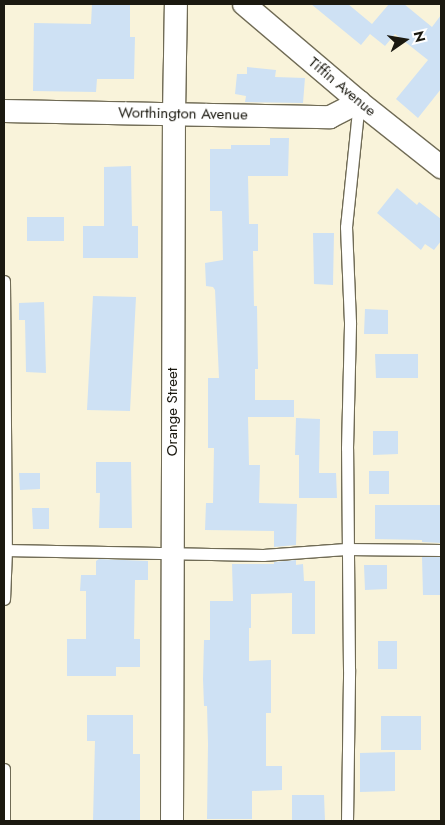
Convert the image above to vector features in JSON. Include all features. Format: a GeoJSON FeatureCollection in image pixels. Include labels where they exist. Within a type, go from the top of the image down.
{"type":"FeatureCollection","features":[{"type":"Feature","properties":{"kind":"street","name":"Orange Street"},"geometry":{"type":"LineString","coordinates":[[172,821],[176,4]]}},
{"type":"Feature","properties":{"kind":"street","name":"Tiffin Avenue"},"geometry":{"type":"LineString","coordinates":[[244,4],[359,102],[441,167]]}},
{"type":"Feature","properties":{"kind":"street","name":"Worthington Avenue"},"geometry":{"type":"LineString","coordinates":[[4,111],[330,117],[359,102]]}},
{"type":"Feature","properties":{"kind":"lane"},"geometry":{"type":"LineString","coordinates":[[347,821],[349,669],[346,549],[350,322],[346,227],[359,102]]}},
{"type":"Feature","properties":{"kind":"lane"},"geometry":{"type":"LineString","coordinates":[[4,281],[4,599]]}},
{"type":"Feature","properties":{"kind":"lane"},"geometry":{"type":"LineString","coordinates":[[5,550],[263,555],[346,549],[441,550]]}},
{"type":"Feature","properties":{"kind":"lane"},"geometry":{"type":"LineString","coordinates":[[4,769],[4,821]]}},
{"type":"Feature","properties":{"kind":"building"},"geometry":{"type":"Polygon","coordinates":[[[92,4],[130,4],[130,37],[135,37],[134,79],[97,79],[96,92],[33,91],[34,23],[91,24],[92,4]]]}},
{"type":"Feature","properties":{"kind":"building"},"geometry":{"type":"Polygon","coordinates":[[[311,4],[348,4],[372,24],[389,4],[404,4],[432,27],[441,15],[441,89],[418,118],[396,99],[428,60],[395,34],[385,46],[370,34],[361,45],[311,4]]]}},
{"type":"Feature","properties":{"kind":"building"},"geometry":{"type":"Polygon","coordinates":[[[247,67],[276,70],[275,77],[305,78],[303,103],[245,102],[246,96],[235,94],[237,74],[247,74],[247,67]]]}},
{"type":"Feature","properties":{"kind":"building"},"geometry":{"type":"Polygon","coordinates":[[[270,138],[289,138],[288,176],[248,176],[249,224],[258,224],[258,251],[253,251],[254,306],[257,306],[258,369],[255,369],[255,400],[294,400],[294,417],[248,417],[249,465],[260,465],[259,503],[297,504],[296,545],[274,547],[274,531],[205,530],[206,503],[213,503],[214,448],[208,448],[208,378],[219,378],[215,290],[213,287],[206,286],[205,263],[223,260],[222,211],[210,211],[210,149],[231,149],[231,145],[270,145],[270,138]]]}},
{"type":"Feature","properties":{"kind":"building"},"geometry":{"type":"Polygon","coordinates":[[[131,166],[132,226],[138,226],[138,258],[83,258],[83,226],[104,226],[104,167],[131,166]]]}},
{"type":"Feature","properties":{"kind":"building"},"geometry":{"type":"Polygon","coordinates":[[[397,188],[417,205],[419,202],[441,219],[441,241],[434,250],[425,244],[421,250],[377,213],[397,188]]]}},
{"type":"Feature","properties":{"kind":"building"},"geometry":{"type":"Polygon","coordinates":[[[27,217],[64,217],[64,241],[27,241],[27,217]]]}},
{"type":"Feature","properties":{"kind":"building"},"geometry":{"type":"Polygon","coordinates":[[[313,233],[334,233],[333,285],[314,284],[313,233]]]}},
{"type":"Feature","properties":{"kind":"building"},"geometry":{"type":"Polygon","coordinates":[[[93,296],[136,297],[130,411],[87,410],[93,296]]]}},
{"type":"Feature","properties":{"kind":"building"},"geometry":{"type":"Polygon","coordinates":[[[44,302],[46,373],[26,372],[25,320],[19,320],[19,303],[44,302]]]}},
{"type":"Feature","properties":{"kind":"building"},"geometry":{"type":"Polygon","coordinates":[[[365,309],[388,310],[388,334],[364,334],[365,309]]]}},
{"type":"Feature","properties":{"kind":"building"},"geometry":{"type":"Polygon","coordinates":[[[375,354],[418,354],[418,378],[376,378],[375,354]]]}},
{"type":"Feature","properties":{"kind":"building"},"geometry":{"type":"Polygon","coordinates":[[[296,418],[320,419],[319,473],[336,473],[337,498],[299,498],[299,455],[295,455],[296,418]]]}},
{"type":"Feature","properties":{"kind":"building"},"geometry":{"type":"Polygon","coordinates":[[[373,431],[398,431],[398,454],[373,455],[373,431]]]}},
{"type":"Feature","properties":{"kind":"building"},"geometry":{"type":"Polygon","coordinates":[[[96,462],[131,462],[132,528],[99,528],[100,493],[96,493],[96,462]]]}},
{"type":"Feature","properties":{"kind":"building"},"geometry":{"type":"Polygon","coordinates":[[[369,471],[389,471],[389,494],[369,494],[369,471]]]}},
{"type":"Feature","properties":{"kind":"building"},"geometry":{"type":"Polygon","coordinates":[[[19,473],[40,473],[40,489],[20,490],[19,473]]]}},
{"type":"Feature","properties":{"kind":"building"},"geometry":{"type":"Polygon","coordinates":[[[375,505],[441,505],[441,543],[422,542],[422,540],[375,539],[375,505]]]}},
{"type":"Feature","properties":{"kind":"building"},"geometry":{"type":"Polygon","coordinates":[[[32,508],[49,508],[49,529],[33,529],[32,508]]]}},
{"type":"Feature","properties":{"kind":"building"},"geometry":{"type":"Polygon","coordinates":[[[422,557],[441,557],[441,595],[423,595],[422,557]]]}},
{"type":"Feature","properties":{"kind":"building"},"geometry":{"type":"Polygon","coordinates":[[[99,559],[148,561],[148,580],[135,580],[134,639],[140,639],[140,667],[116,667],[116,676],[67,676],[67,639],[86,639],[86,591],[80,591],[81,575],[96,575],[96,561],[99,559]]]}},
{"type":"Feature","properties":{"kind":"building"},"geometry":{"type":"Polygon","coordinates":[[[296,560],[296,565],[303,564],[304,581],[315,581],[315,634],[292,634],[292,593],[251,594],[249,661],[271,660],[271,713],[266,713],[266,766],[282,766],[282,790],[252,791],[252,819],[207,819],[207,706],[204,706],[203,679],[204,640],[210,640],[210,601],[233,601],[232,564],[274,564],[274,562],[296,560]]]}},
{"type":"Feature","properties":{"kind":"building"},"geometry":{"type":"Polygon","coordinates":[[[364,565],[387,565],[387,589],[365,590],[364,565]]]}},
{"type":"Feature","properties":{"kind":"building"},"geometry":{"type":"Polygon","coordinates":[[[378,641],[397,641],[397,669],[378,669],[378,641]]]}},
{"type":"Feature","properties":{"kind":"building"},"geometry":{"type":"Polygon","coordinates":[[[87,715],[133,715],[133,754],[140,754],[140,821],[93,821],[95,741],[87,741],[87,715]]]}},
{"type":"Feature","properties":{"kind":"building"},"geometry":{"type":"Polygon","coordinates":[[[381,716],[421,716],[421,750],[381,750],[381,716]]]}},
{"type":"Feature","properties":{"kind":"building"},"geometry":{"type":"Polygon","coordinates":[[[395,752],[395,791],[360,792],[360,753],[395,752]]]}},
{"type":"Feature","properties":{"kind":"building"},"geometry":{"type":"Polygon","coordinates":[[[292,795],[324,795],[325,821],[292,821],[292,795]]]}}]}
